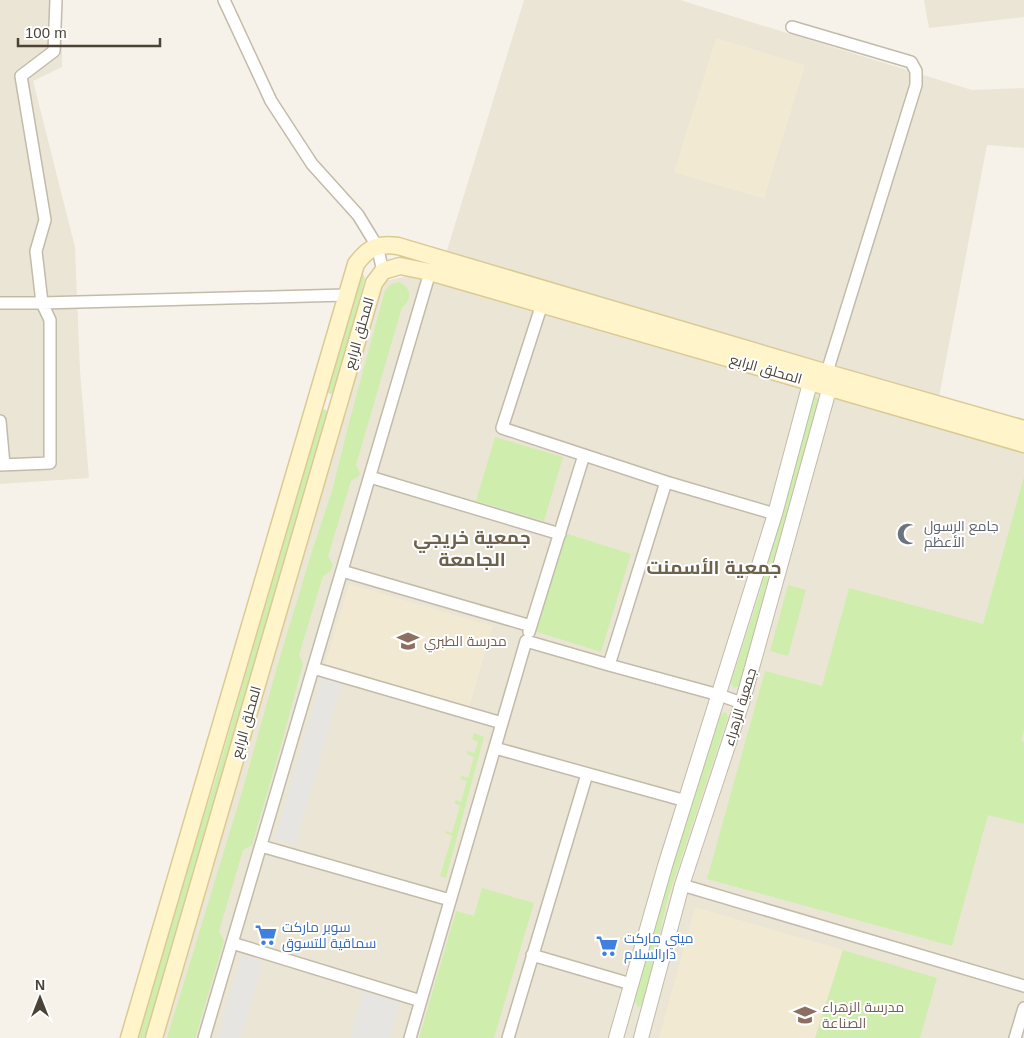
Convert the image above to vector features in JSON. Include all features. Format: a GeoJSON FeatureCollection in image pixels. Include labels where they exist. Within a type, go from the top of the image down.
{"type":"FeatureCollection","features":[{"type":"Feature","properties":{"kind":"main road"},"geometry":{"type":"LineString","coordinates":[[377,246],[387,244],[398,246],[823,377],[1024,429]]}},
{"type":"Feature","properties":{"kind":"main road","name":"المحلق الرابع"},"geometry":{"type":"LineString","coordinates":[[129,1038],[356,264],[364,254],[377,246]]}},
{"type":"Feature","properties":{"kind":"main road","name":"المحلق الرابع"},"geometry":{"type":"LineString","coordinates":[[154,1038],[374,283],[383,271],[400,266],[430,272],[542,304],[823,377],[1024,444]]}},
{"type":"Feature","properties":{"kind":"main road"},"geometry":{"type":"LineString","coordinates":[[316,397],[339,404]]}},
{"type":"Feature","properties":{"kind":"street"},"geometry":{"type":"LineString","coordinates":[[0,422],[2,465],[50,462],[50,320],[42,303],[36,251],[45,220],[21,76],[54,51],[56,0]]}},
{"type":"Feature","properties":{"kind":"street"},"geometry":{"type":"LineString","coordinates":[[224,0],[271,102],[312,164],[358,215],[377,246],[383,271]]}},
{"type":"Feature","properties":{"kind":"street"},"geometry":{"type":"LineString","coordinates":[[792,27],[912,62],[916,71],[916,85],[823,377]]}},
{"type":"Feature","properties":{"kind":"street"},"geometry":{"type":"LineString","coordinates":[[204,1038],[430,272]]}},
{"type":"Feature","properties":{"kind":"street"},"geometry":{"type":"LineString","coordinates":[[0,302],[42,303],[346,296]]}},
{"type":"Feature","properties":{"kind":"street"},"geometry":{"type":"LineString","coordinates":[[542,304],[502,428],[666,482],[775,514]]}},
{"type":"Feature","properties":{"kind":"street","name":"جمعية الزهراء"},"geometry":{"type":"LineString","coordinates":[[616,1038],[665,866],[775,514],[823,377]]}},
{"type":"Feature","properties":{"kind":"street","name":"جمعية الزهراء"},"geometry":{"type":"LineString","coordinates":[[641,1038],[682,885],[742,703],[823,377]]}},
{"type":"Feature","properties":{"kind":"street"},"geometry":{"type":"LineString","coordinates":[[410,1038],[526,641],[584,455]]}},
{"type":"Feature","properties":{"kind":"street"},"geometry":{"type":"LineString","coordinates":[[370,477],[560,534]]}},
{"type":"Feature","properties":{"kind":"street"},"geometry":{"type":"LineString","coordinates":[[608,665],[666,482]]}},
{"type":"Feature","properties":{"kind":"street"},"geometry":{"type":"LineString","coordinates":[[342,572],[531,626]]}},
{"type":"Feature","properties":{"kind":"street"},"geometry":{"type":"LineString","coordinates":[[526,641],[742,703]]}},
{"type":"Feature","properties":{"kind":"street"},"geometry":{"type":"LineString","coordinates":[[314,668],[502,723]]}},
{"type":"Feature","properties":{"kind":"street"},"geometry":{"type":"LineString","coordinates":[[495,748],[686,801]]}},
{"type":"Feature","properties":{"kind":"street"},"geometry":{"type":"LineString","coordinates":[[508,1038],[587,774]]}},
{"type":"Feature","properties":{"kind":"street"},"geometry":{"type":"LineString","coordinates":[[261,846],[450,900]]}},
{"type":"Feature","properties":{"kind":"street"},"geometry":{"type":"LineString","coordinates":[[682,885],[1024,986]]}},
{"type":"Feature","properties":{"kind":"street"},"geometry":{"type":"LineString","coordinates":[[232,943],[421,1001]]}},
{"type":"Feature","properties":{"kind":"street"},"geometry":{"type":"LineString","coordinates":[[532,955],[631,984]]}},
{"type":"Feature","properties":{"kind":"street"},"geometry":{"type":"LineString","coordinates":[[1015,1038],[1024,1008]]}},
{"type":"Feature","properties":{"kind":"street"},"geometry":{"type":"LineString","coordinates":[[624,1010],[647,1017]]}},
{"type":"Feature","properties":{"kind":"shaded area"},"geometry":{"type":"Polygon","coordinates":[[[0,0],[61,0],[62,67],[33,81],[75,247],[80,371],[89,478],[0,484],[0,0]]]}},
{"type":"Feature","properties":{"kind":"shaded area"},"geometry":{"type":"Polygon","coordinates":[[[524,0],[680,0],[972,90],[1024,88],[1024,148],[987,145],[938,402],[444,260],[524,0]]]}},
{"type":"Feature","properties":{"kind":"shaded area"},"geometry":{"type":"Polygon","coordinates":[[[924,0],[1024,0],[1024,17],[929,28],[924,0]]]}},
{"type":"Feature","properties":{"kind":"shaded area"},"geometry":{"type":"Polygon","coordinates":[[[716,38],[805,65],[764,199],[674,172],[716,38]]]}},
{"type":"Feature","properties":{"kind":"shaded area"},"geometry":{"type":"Polygon","coordinates":[[[430,272],[1024,445],[1024,1038],[159,1038],[374,283],[430,272]]]}},
{"type":"Feature","properties":{"kind":"shaded area"},"geometry":{"type":"Polygon","coordinates":[[[349,584],[493,626],[469,707],[325,664],[349,584]]]}},
{"type":"Feature","properties":{"kind":"shaded area"},"geometry":{"type":"Polygon","coordinates":[[[322,676],[342,682],[295,845],[275,839],[322,676]]]}},
{"type":"Feature","properties":{"kind":"shaded area"},"geometry":{"type":"Polygon","coordinates":[[[695,907],[843,950],[815,1038],[659,1038],[695,907]]]}},
{"type":"Feature","properties":{"kind":"shaded area"},"geometry":{"type":"Polygon","coordinates":[[[242,955],[263,962],[240,1038],[217,1038],[242,955]]]}},
{"type":"Feature","properties":{"kind":"shaded area"},"geometry":{"type":"Polygon","coordinates":[[[363,992],[400,1002],[389,1038],[350,1038],[363,992]]]}},
{"type":"Feature","properties":{"kind":"green space"},"geometry":{"type":"Polygon","coordinates":[[[363,274],[365,278],[334,393],[329,394],[327,390],[359,275],[363,274]]]}},
{"type":"Feature","properties":{"kind":"green space"},"geometry":{"type":"Polygon","coordinates":[[[399,282],[408,290],[408,301],[402,307],[356,465],[360,473],[359,476],[351,481],[328,556],[333,565],[330,572],[323,576],[299,655],[303,664],[252,845],[243,850],[219,931],[224,941],[197,1032],[195,1038],[167,1038],[242,792],[279,660],[332,491],[385,290],[392,284],[399,282]]]}},
{"type":"Feature","properties":{"kind":"green space"},"geometry":{"type":"Polygon","coordinates":[[[816,396],[818,400],[759,626],[739,686],[733,688],[731,683],[760,592],[812,397],[816,396]]]}},
{"type":"Feature","properties":{"kind":"green space"},"geometry":{"type":"Polygon","coordinates":[[[325,409],[328,413],[313,470],[261,638],[161,987],[144,1038],[134,1038],[214,784],[321,411],[325,409]]]}},
{"type":"Feature","properties":{"kind":"green space"},"geometry":{"type":"Polygon","coordinates":[[[495,437],[563,457],[544,521],[476,501],[495,437]]]}},
{"type":"Feature","properties":{"kind":"green space"},"geometry":{"type":"Polygon","coordinates":[[[1024,477],[1024,729],[1021,741],[1024,742],[1024,824],[988,815],[952,946],[707,879],[765,671],[822,686],[849,588],[983,624],[1024,477]]]}},
{"type":"Feature","properties":{"kind":"green space"},"geometry":{"type":"Polygon","coordinates":[[[565,533],[631,554],[601,652],[534,631],[565,533]]]}},
{"type":"Feature","properties":{"kind":"green space"},"geometry":{"type":"Polygon","coordinates":[[[788,585],[806,590],[788,656],[770,651],[788,585]]]}},
{"type":"Feature","properties":{"kind":"green space"},"geometry":{"type":"Polygon","coordinates":[[[726,712],[728,717],[668,898],[643,1005],[638,1007],[635,1001],[677,845],[721,714],[726,712]]]}},
{"type":"Feature","properties":{"kind":"green space"},"geometry":{"type":"Polygon","coordinates":[[[474,733],[484,737],[446,878],[440,876],[452,836],[445,833],[446,831],[452,833],[460,806],[454,803],[456,800],[461,802],[467,781],[460,779],[462,776],[468,778],[474,757],[467,754],[468,751],[474,753],[478,742],[472,739],[474,733]]]}},
{"type":"Feature","properties":{"kind":"green space"},"geometry":{"type":"Polygon","coordinates":[[[482,888],[534,903],[494,1038],[419,1038],[456,911],[474,916],[482,888]]]}},
{"type":"Feature","properties":{"kind":"green space"},"geometry":{"type":"Polygon","coordinates":[[[843,950],[937,978],[920,1038],[815,1038],[843,950]]]}},
{"type":"Feature","properties":{"kind":"place","name":"جامع الرسول الأعظم"},"geometry":{"type":"Point","coordinates":[908,534]}},
{"type":"Feature","properties":{"kind":"place","name":"مدرسة الطبري"},"geometry":{"type":"Point","coordinates":[408,641]}},
{"type":"Feature","properties":{"kind":"place","name":"سوبر ماركت سماقية للتسوق"},"geometry":{"type":"Point","coordinates":[266,935]}},
{"type":"Feature","properties":{"kind":"place","name":"ميني ماركت دارالسلام"},"geometry":{"type":"Point","coordinates":[607,946]}},
{"type":"Feature","properties":{"kind":"place","name":"مدرسة الزهراء الصناعة"},"geometry":{"type":"Point","coordinates":[805,1015]}},
{"type":"Feature","properties":{"kind":"district","name":"جمعية خريجي الجامعة"},"geometry":{"type":"Point","coordinates":[472,548]}},
{"type":"Feature","properties":{"kind":"district","name":"جمعية الأسمنت"},"geometry":{"type":"Point","coordinates":[714,567]}}]}
